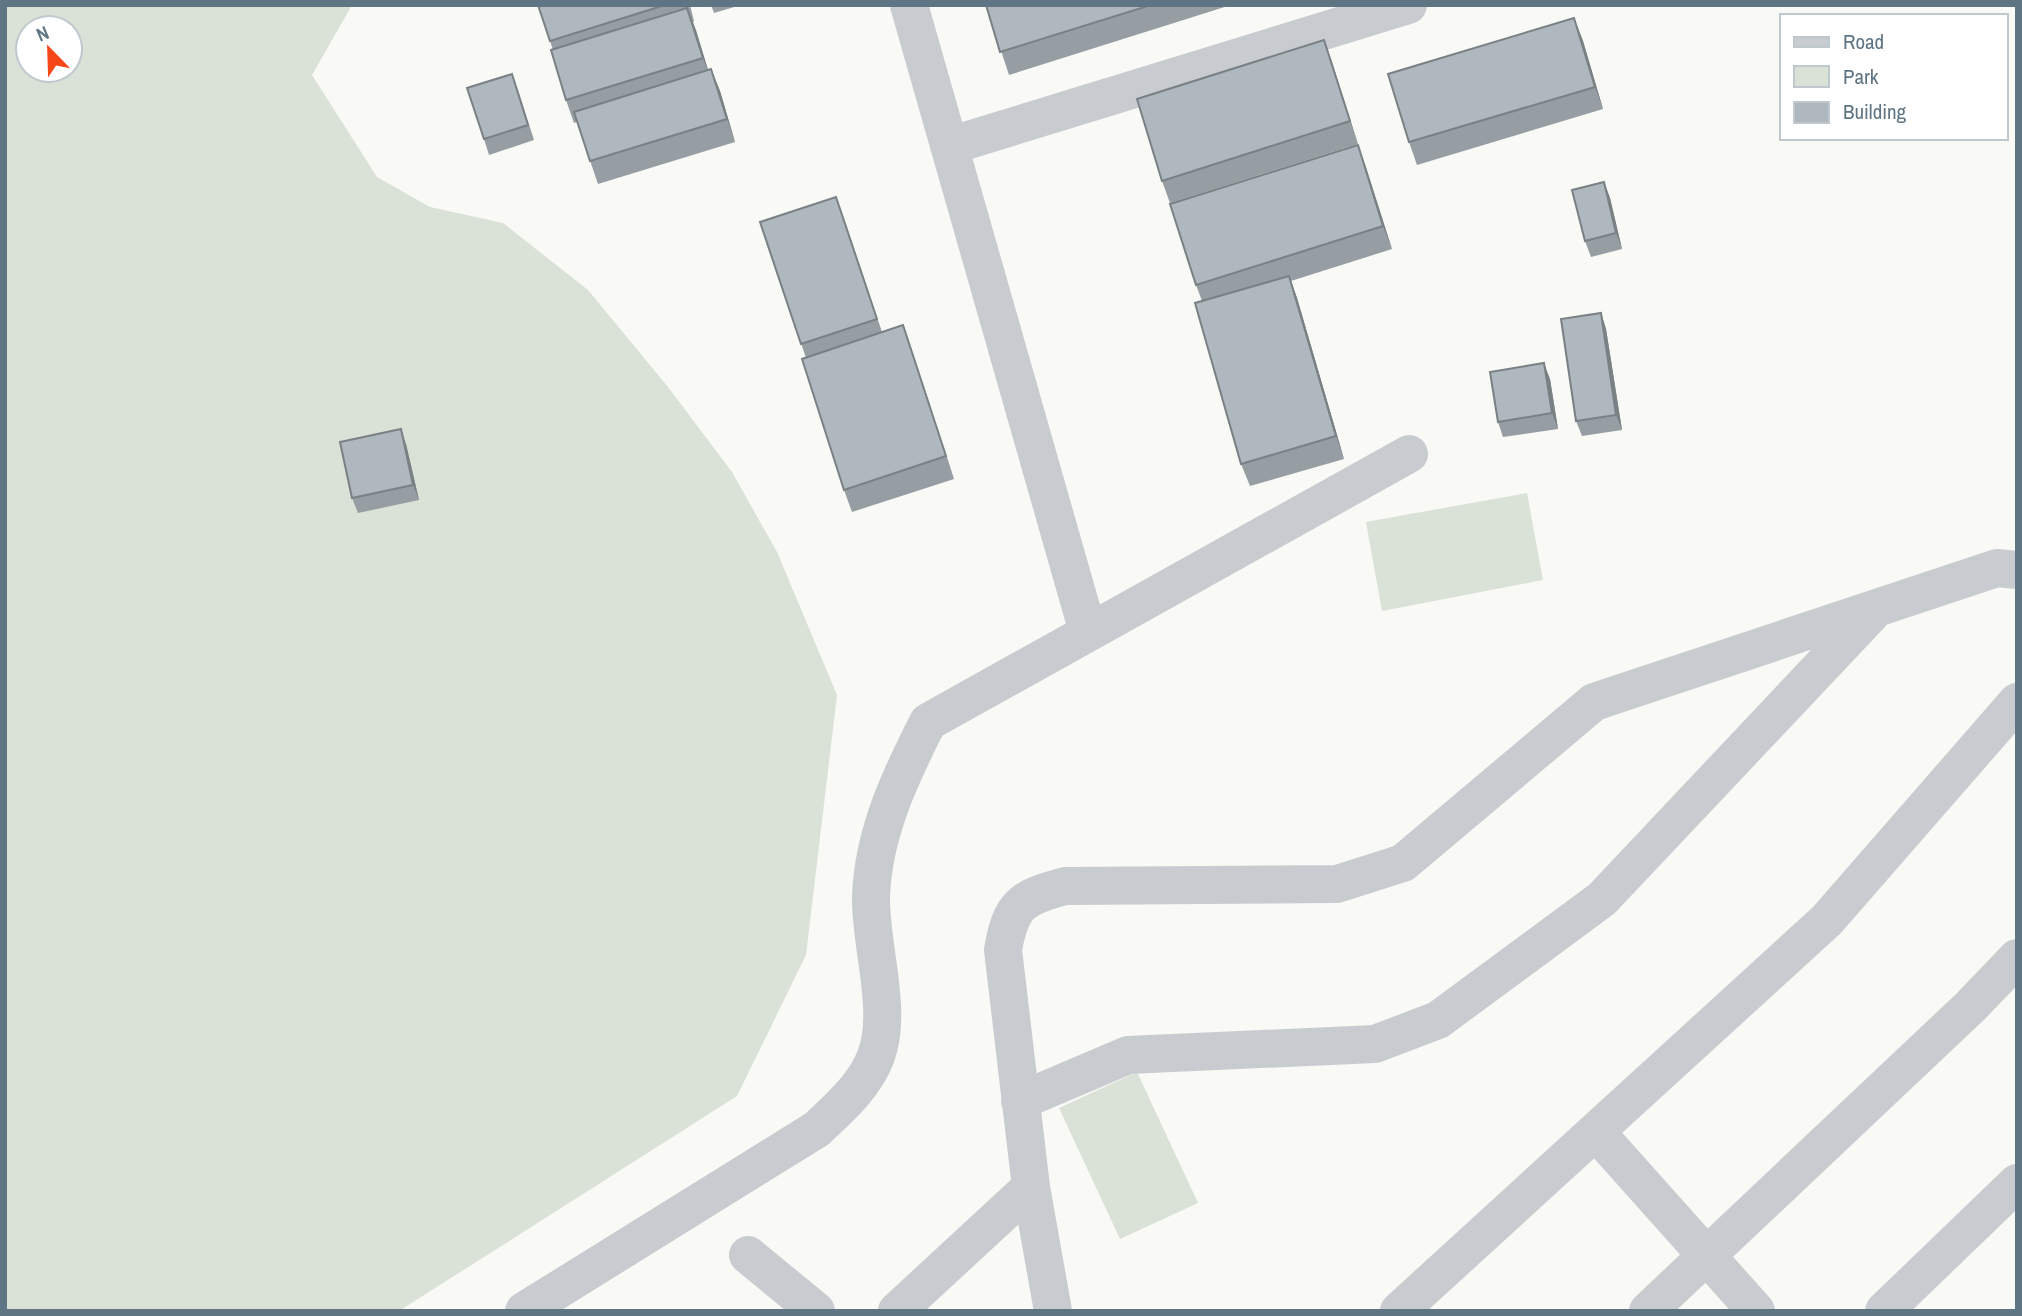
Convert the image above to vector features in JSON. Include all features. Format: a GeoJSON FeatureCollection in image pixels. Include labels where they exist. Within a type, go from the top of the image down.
{"type":"FeatureCollection","features":[{"type":"Feature","properties":{"kind":"street"},"geometry":{"type":"LineString","coordinates":[[909,5],[1088,632]]}},
{"type":"Feature","properties":{"kind":"street"},"geometry":{"type":"LineString","coordinates":[[949,146],[1408,5]]}},
{"type":"Feature","properties":{"kind":"street"},"geometry":{"type":"LineString","coordinates":[[524,1311],[817,1129],[854,1094],[877,1056],[882,1025],[871,898],[877,852],[894,790],[928,722],[1409,454]]}},
{"type":"Feature","properties":{"kind":"street"},"geometry":{"type":"LineString","coordinates":[[1053,1311],[1031,1187],[1003,950],[1009,919],[1031,895],[1065,886],[1338,884],[1403,863],[1594,702],[1997,568],[2017,570]]}},
{"type":"Feature","properties":{"kind":"street"},"geometry":{"type":"LineString","coordinates":[[1020,1101],[1128,1055],[1375,1044],[1438,1020],[1494,982],[1602,899],[1875,610]]}},
{"type":"Feature","properties":{"kind":"street"},"geometry":{"type":"LineString","coordinates":[[1399,1311],[1827,920],[2017,702]]}},
{"type":"Feature","properties":{"kind":"street"},"geometry":{"type":"LineString","coordinates":[[1648,1311],[1971,1006],[2017,958]]}},
{"type":"Feature","properties":{"kind":"street"},"geometry":{"type":"LineString","coordinates":[[1597,1132],[1756,1311]]}},
{"type":"Feature","properties":{"kind":"street"},"geometry":{"type":"LineString","coordinates":[[1884,1311],[2017,1184]]}},
{"type":"Feature","properties":{"kind":"street"},"geometry":{"type":"LineString","coordinates":[[897,1311],[1031,1187]]}},
{"type":"Feature","properties":{"kind":"street"},"geometry":{"type":"LineString","coordinates":[[748,1255],[816,1311]]}},
{"type":"Feature","properties":{"kind":"green space"},"geometry":{"type":"Polygon","coordinates":[[[5,5],[352,5],[312,75],[377,177],[430,207],[503,223],[588,290],[668,387],[732,472],[777,552],[837,695],[806,955],[737,1096],[399,1311],[5,1311],[5,5]]]}},
{"type":"Feature","properties":{"kind":"green space"},"geometry":{"type":"Polygon","coordinates":[[[1527,493],[1543,580],[1382,611],[1366,522],[1527,493]]]}},
{"type":"Feature","properties":{"kind":"green space"},"geometry":{"type":"Polygon","coordinates":[[[1137,1072],[1198,1203],[1120,1239],[1059,1108],[1137,1072]]]}},
{"type":"Feature","properties":{"kind":"building"},"geometry":{"type":"Polygon","coordinates":[[[538,5],[665,5],[550,41],[538,5]]]}},
{"type":"Feature","properties":{"kind":"building"},"geometry":{"type":"Polygon","coordinates":[[[986,5],[1151,5],[1000,52],[986,5]]]}},
{"type":"Feature","properties":{"kind":"building"},"geometry":{"type":"Polygon","coordinates":[[[687,8],[703,58],[566,100],[551,50],[687,8]]]}},
{"type":"Feature","properties":{"kind":"building"},"geometry":{"type":"Polygon","coordinates":[[[1574,18],[1595,87],[1409,142],[1388,74],[1574,18]]]}},
{"type":"Feature","properties":{"kind":"building"},"geometry":{"type":"Polygon","coordinates":[[[1324,40],[1350,121],[1162,181],[1137,99],[1324,40]]]}},
{"type":"Feature","properties":{"kind":"building"},"geometry":{"type":"Polygon","coordinates":[[[711,69],[727,119],[590,161],[574,112],[711,69]]]}},
{"type":"Feature","properties":{"kind":"building"},"geometry":{"type":"Polygon","coordinates":[[[512,74],[528,125],[484,139],[467,88],[512,74]]]}},
{"type":"Feature","properties":{"kind":"building"},"geometry":{"type":"Polygon","coordinates":[[[1358,145],[1383,226],[1196,285],[1170,204],[1358,145]]]}},
{"type":"Feature","properties":{"kind":"building"},"geometry":{"type":"Polygon","coordinates":[[[1604,182],[1616,233],[1585,241],[1572,190],[1604,182]]]}},
{"type":"Feature","properties":{"kind":"building"},"geometry":{"type":"Polygon","coordinates":[[[836,197],[877,319],[801,344],[760,222],[836,197]]]}},
{"type":"Feature","properties":{"kind":"building"},"geometry":{"type":"Polygon","coordinates":[[[1289,276],[1336,436],[1241,464],[1195,303],[1289,276]]]}},
{"type":"Feature","properties":{"kind":"building"},"geometry":{"type":"Polygon","coordinates":[[[1601,313],[1616,415],[1576,421],[1561,319],[1601,313]]]}},
{"type":"Feature","properties":{"kind":"building"},"geometry":{"type":"Polygon","coordinates":[[[903,325],[946,456],[844,490],[802,359],[903,325]]]}},
{"type":"Feature","properties":{"kind":"building"},"geometry":{"type":"Polygon","coordinates":[[[1544,363],[1552,413],[1498,422],[1490,372],[1544,363]]]}},
{"type":"Feature","properties":{"kind":"building"},"geometry":{"type":"Polygon","coordinates":[[[401,429],[413,485],[352,498],[340,442],[401,429]]]}}]}
